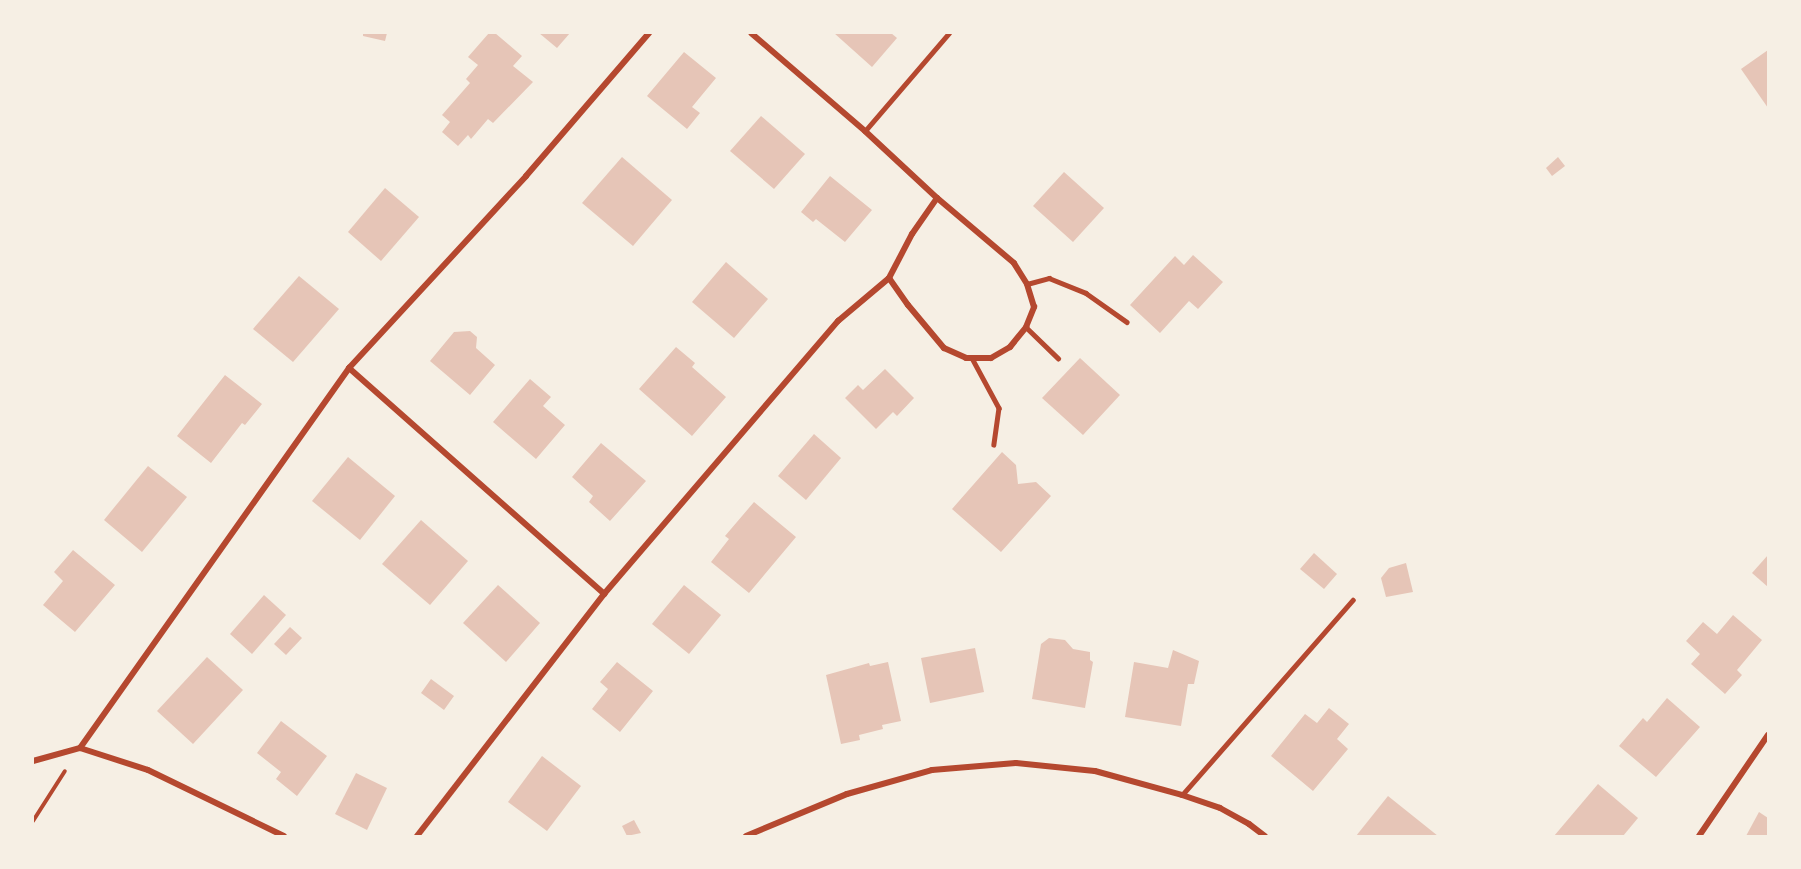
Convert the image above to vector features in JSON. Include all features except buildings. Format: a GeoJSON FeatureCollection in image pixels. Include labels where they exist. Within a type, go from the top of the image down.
{"type":"FeatureCollection","features":[{"type":"Feature","properties":{"kind":"street"},"geometry":{"type":"LineString","coordinates":[[80,748],[349,368],[525,176],[649,33]]}},
{"type":"Feature","properties":{"kind":"street"},"geometry":{"type":"LineString","coordinates":[[752,33],[865,131],[937,198],[1014,263],[1027,284],[1034,307],[1026,327],[1010,347],[991,358],[972,358],[944,348],[889,278]]}},
{"type":"Feature","properties":{"kind":"street"},"geometry":{"type":"LineString","coordinates":[[417,836],[604,594],[838,321],[889,278],[912,234],[937,198]]}},
{"type":"Feature","properties":{"kind":"street"},"geometry":{"type":"LineString","coordinates":[[349,368],[604,594]]}},
{"type":"Feature","properties":{"kind":"street"},"geometry":{"type":"LineString","coordinates":[[1698,836],[1768,735]]}},
{"type":"Feature","properties":{"kind":"street"},"geometry":{"type":"LineString","coordinates":[[33,761],[80,748],[148,770],[285,836]]}},
{"type":"Feature","properties":{"kind":"street"},"geometry":{"type":"LineString","coordinates":[[746,836],[847,794],[932,770],[1016,763],[1095,771],[1182,795],[1220,808],[1265,836]]}},
{"type":"Feature","properties":{"kind":"lane"},"geometry":{"type":"LineString","coordinates":[[865,131],[949,33]]}},
{"type":"Feature","properties":{"kind":"lane"},"geometry":{"type":"LineString","coordinates":[[1027,284],[1049,278],[1086,293],[1127,322]]}},
{"type":"Feature","properties":{"kind":"lane"},"geometry":{"type":"LineString","coordinates":[[1026,327],[1058,358]]}},
{"type":"Feature","properties":{"kind":"lane"},"geometry":{"type":"LineString","coordinates":[[972,358],[999,408],[994,445]]}},
{"type":"Feature","properties":{"kind":"lane"},"geometry":{"type":"LineString","coordinates":[[1182,795],[1353,600]]}},
{"type":"Feature","properties":{"kind":"path"},"geometry":{"type":"LineString","coordinates":[[33,821],[80,748]]}}]}
